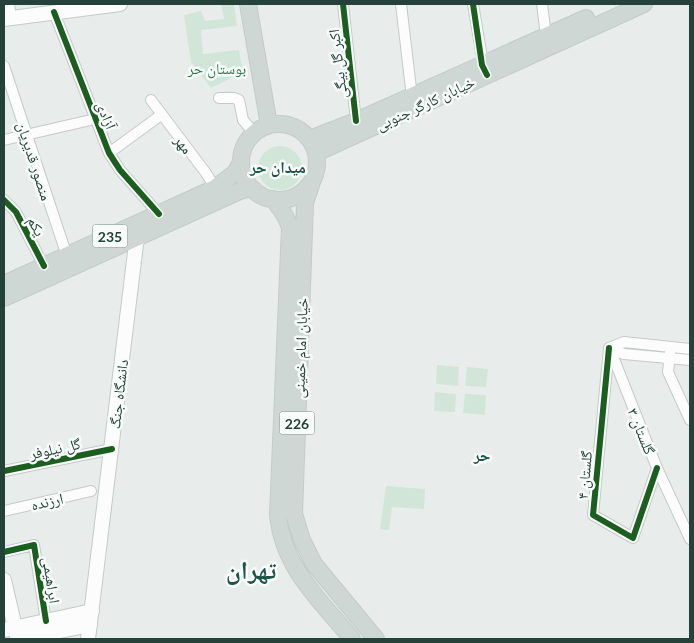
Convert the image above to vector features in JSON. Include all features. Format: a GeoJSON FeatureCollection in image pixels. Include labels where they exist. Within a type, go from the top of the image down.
{"type":"FeatureCollection","features":[{"type":"Feature","properties":{"kind":"main road"},"geometry":{"type":"LineString","coordinates":[[8,13],[54,12],[120,4]]}},
{"type":"Feature","properties":{"kind":"main road"},"geometry":{"type":"LineString","coordinates":[[248,4],[269,125]]}},
{"type":"Feature","properties":{"kind":"main road","name":"خیابان کارگر جنوبی"},"geometry":{"type":"LineString","coordinates":[[313,146],[356,121],[412,97],[484,70],[546,36],[617,4]]}},
{"type":"Feature","properties":{"kind":"main road","name":"خیابان کارگر جنوبی"},"geometry":{"type":"LineString","coordinates":[[313,146],[484,70],[644,4]]}},
{"type":"Feature","properties":{"kind":"main road"},"geometry":{"type":"LineString","coordinates":[[281,124],[292,126],[302,131],[313,146],[316,171],[312,182],[298,195],[286,199],[273,199],[263,196],[254,190],[245,178],[242,162],[245,146],[254,133],[269,125],[281,124]]}},
{"type":"Feature","properties":{"kind":"main road","name":"235"},"geometry":{"type":"LineString","coordinates":[[4,284],[215,188],[234,173],[242,162]]}},
{"type":"Feature","properties":{"kind":"main road","name":"خیابان امام خمینی"},"geometry":{"type":"LineString","coordinates":[[312,182],[305,203],[294,514],[302,540],[314,564],[376,639]]}},
{"type":"Feature","properties":{"kind":"main road","name":"235"},"geometry":{"type":"LineString","coordinates":[[4,298],[242,190],[254,190]]}},
{"type":"Feature","properties":{"kind":"main road","name":"خیابان امام خمینی"},"geometry":{"type":"LineString","coordinates":[[273,199],[284,214],[290,227],[278,515],[279,530],[290,560],[298,573],[352,639]]}},
{"type":"Feature","properties":{"kind":"main road","name":"دانشگاه جنگ"},"geometry":{"type":"LineString","coordinates":[[88,639],[138,238]]}},
{"type":"Feature","properties":{"kind":"main road"},"geometry":{"type":"LineString","coordinates":[[4,580],[7,612],[12,633]]}},
{"type":"Feature","properties":{"kind":"main road"},"geometry":{"type":"LineString","coordinates":[[6,639],[12,633],[46,621],[91,618]]}},
{"type":"Feature","properties":{"kind":"main road"},"geometry":{"type":"LineString","coordinates":[[12,633],[91,618]]}},
{"type":"Feature","properties":{"kind":"street","name":"اکبر گل بیگی"},"geometry":{"type":"LineString","coordinates":[[343,4],[356,121]]}},
{"type":"Feature","properties":{"kind":"street"},"geometry":{"type":"LineString","coordinates":[[401,4],[412,97]]}},
{"type":"Feature","properties":{"kind":"street"},"geometry":{"type":"LineString","coordinates":[[473,4],[484,70]]}},
{"type":"Feature","properties":{"kind":"street"},"geometry":{"type":"LineString","coordinates":[[542,4],[546,36]]}},
{"type":"Feature","properties":{"kind":"street","name":"آزادی"},"geometry":{"type":"LineString","coordinates":[[54,12],[109,153],[120,170],[159,214]]}},
{"type":"Feature","properties":{"kind":"street","name":"منصور قدیریان"},"geometry":{"type":"LineString","coordinates":[[4,66],[67,256]]}},
{"type":"Feature","properties":{"kind":"street"},"geometry":{"type":"LineString","coordinates":[[219,98],[236,98],[238,100],[243,120],[254,133]]}},
{"type":"Feature","properties":{"kind":"street","name":"مهر"},"geometry":{"type":"LineString","coordinates":[[151,100],[206,173],[215,188]]}},
{"type":"Feature","properties":{"kind":"street"},"geometry":{"type":"LineString","coordinates":[[109,153],[161,115]]}},
{"type":"Feature","properties":{"kind":"street"},"geometry":{"type":"LineString","coordinates":[[4,140],[95,119]]}},
{"type":"Feature","properties":{"kind":"street","name":"یکم"},"geometry":{"type":"LineString","coordinates":[[4,200],[16,212],[44,266]]}},
{"type":"Feature","properties":{"kind":"street"},"geometry":{"type":"LineString","coordinates":[[609,348],[624,342],[690,348]]}},
{"type":"Feature","properties":{"kind":"street"},"geometry":{"type":"LineString","coordinates":[[671,347],[668,372],[690,420]]}},
{"type":"Feature","properties":{"kind":"street"},"geometry":{"type":"LineString","coordinates":[[609,348],[624,354],[690,360]]}},
{"type":"Feature","properties":{"kind":"street","name":"گلستان ۳"},"geometry":{"type":"LineString","coordinates":[[609,348],[657,468],[690,540]]}},
{"type":"Feature","properties":{"kind":"street","name":"گلستان ۴"},"geometry":{"type":"LineString","coordinates":[[609,348],[593,515],[633,538],[657,468]]}},
{"type":"Feature","properties":{"kind":"street","name":"گل نیلوفر"},"geometry":{"type":"LineString","coordinates":[[4,471],[33,469],[112,449]]}},
{"type":"Feature","properties":{"kind":"street","name":"ارزنده"},"geometry":{"type":"LineString","coordinates":[[4,511],[91,491]]}},
{"type":"Feature","properties":{"kind":"street","name":"ابراهیمی"},"geometry":{"type":"LineString","coordinates":[[4,552],[34,545],[46,621]]}},
{"type":"Feature","properties":{"kind":"green space","name":"بوستان حر"},"geometry":{"type":"Polygon","coordinates":[[[221,4],[234,4],[237,26],[201,30],[203,54],[239,50],[243,72],[211,88],[191,62],[184,15],[201,11],[205,21],[224,19],[221,4]]]}},
{"type":"Feature","properties":{"kind":"green space"},"geometry":{"type":"Polygon","coordinates":[[[276,146],[284,146],[296,152],[302,168],[296,184],[284,190],[276,190],[264,184],[258,172],[258,164],[264,152],[276,146]]]}},
{"type":"Feature","properties":{"kind":"green space"},"geometry":{"type":"Polygon","coordinates":[[[437,365],[459,367],[458,386],[436,384],[437,365]]]}},
{"type":"Feature","properties":{"kind":"green space"},"geometry":{"type":"Polygon","coordinates":[[[467,367],[488,369],[486,387],[465,386],[467,367]]]}},
{"type":"Feature","properties":{"kind":"green space"},"geometry":{"type":"Polygon","coordinates":[[[435,392],[456,394],[455,412],[434,411],[435,392]]]}},
{"type":"Feature","properties":{"kind":"green space"},"geometry":{"type":"Polygon","coordinates":[[[465,394],[486,395],[485,415],[463,413],[465,394]]]}},
{"type":"Feature","properties":{"kind":"green space"},"geometry":{"type":"Polygon","coordinates":[[[386,486],[425,489],[424,509],[392,507],[389,530],[380,529],[386,486]]]}},
{"type":"Feature","properties":{"kind":"cycle path"},"geometry":{"type":"LineString","coordinates":[[343,4],[356,121]]}},
{"type":"Feature","properties":{"kind":"cycle path"},"geometry":{"type":"LineString","coordinates":[[473,4],[482,65],[487,75]]}},
{"type":"Feature","properties":{"kind":"cycle path"},"geometry":{"type":"LineString","coordinates":[[54,12],[109,153],[120,170],[159,214]]}},
{"type":"Feature","properties":{"kind":"cycle path"},"geometry":{"type":"LineString","coordinates":[[4,200],[16,212],[44,266]]}},
{"type":"Feature","properties":{"kind":"cycle path"},"geometry":{"type":"LineString","coordinates":[[609,348],[593,515],[633,538],[657,468]]}},
{"type":"Feature","properties":{"kind":"cycle path"},"geometry":{"type":"LineString","coordinates":[[4,471],[112,449]]}},
{"type":"Feature","properties":{"kind":"cycle path"},"geometry":{"type":"LineString","coordinates":[[4,552],[34,545],[46,621]]}},
{"type":"Feature","properties":{"kind":"district","name":"میدان حر"},"geometry":{"type":"Point","coordinates":[278,166]}},
{"type":"Feature","properties":{"kind":"district","name":"حر"},"geometry":{"type":"Point","coordinates":[482,454]}},
{"type":"Feature","properties":{"kind":"district","name":"تهران"},"geometry":{"type":"Point","coordinates":[251,569]}}]}
